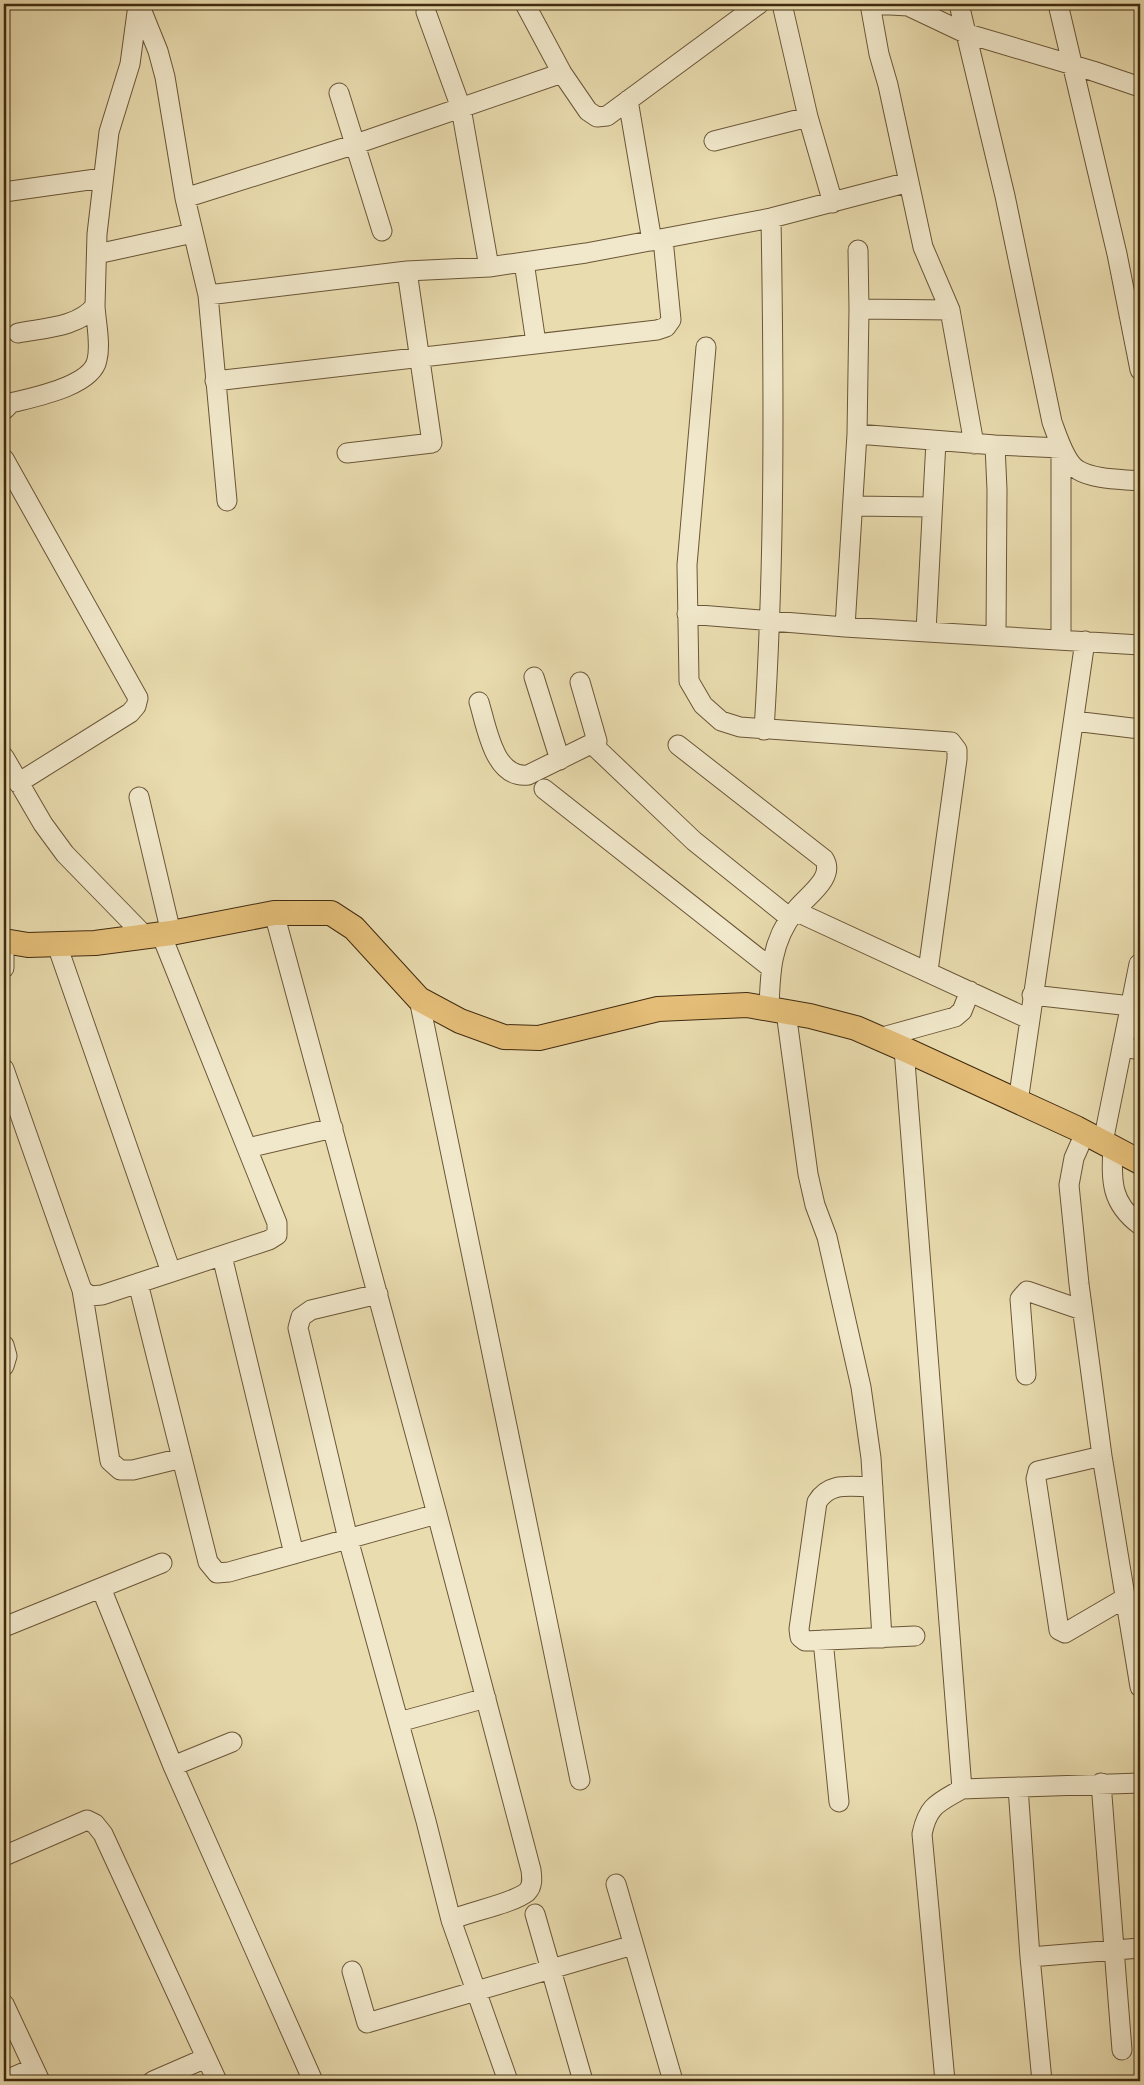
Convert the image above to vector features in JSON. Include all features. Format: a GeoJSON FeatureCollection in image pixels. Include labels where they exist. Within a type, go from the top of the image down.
{"type":"FeatureCollection","features":[{"type":"Feature","properties":{"kind":"main road"},"geometry":{"type":"LineString","coordinates":[[4,941],[28,945],[95,943],[159,934],[274,913],[320,911],[331,913],[354,928],[419,999],[460,1021],[504,1037],[539,1038],[658,1009],[747,1005],[778,1010],[856,1028],[1018,1102],[1140,1162]]}},
{"type":"Feature","properties":{"kind":"street"},"geometry":{"type":"LineString","coordinates":[[4,410],[11,403],[80,382],[94,371],[98,359],[97,254],[109,132],[130,64],[138,4]]}},
{"type":"Feature","properties":{"kind":"street"},"geometry":{"type":"LineString","coordinates":[[138,4],[158,51],[192,233],[208,295],[227,500]]}},
{"type":"Feature","properties":{"kind":"street"},"geometry":{"type":"LineString","coordinates":[[525,4],[562,73],[588,111],[597,116],[606,116],[759,4]]}},
{"type":"Feature","properties":{"kind":"street"},"geometry":{"type":"LineString","coordinates":[[782,4],[808,117],[833,203]]}},
{"type":"Feature","properties":{"kind":"street"},"geometry":{"type":"LineString","coordinates":[[974,444],[950,310],[924,246],[888,85],[878,54],[871,4],[908,6],[966,33],[1071,64],[1140,87]]}},
{"type":"Feature","properties":{"kind":"street"},"geometry":{"type":"LineString","coordinates":[[959,4],[1005,196],[1052,422],[1062,448],[1076,470],[1140,481]]}},
{"type":"Feature","properties":{"kind":"street"},"geometry":{"type":"LineString","coordinates":[[1058,4],[1117,254],[1140,370]]}},
{"type":"Feature","properties":{"kind":"street"},"geometry":{"type":"LineString","coordinates":[[426,12],[461,108],[489,267]]}},
{"type":"Feature","properties":{"kind":"street"},"geometry":{"type":"LineString","coordinates":[[185,198],[356,144],[562,73]]}},
{"type":"Feature","properties":{"kind":"street"},"geometry":{"type":"LineString","coordinates":[[338,93],[356,144],[382,231]]}},
{"type":"Feature","properties":{"kind":"street"},"geometry":{"type":"LineString","coordinates":[[215,381],[657,330],[666,327],[671,320],[658,240],[628,100]]}},
{"type":"Feature","properties":{"kind":"street"},"geometry":{"type":"LineString","coordinates":[[714,141],[808,117]]}},
{"type":"Feature","properties":{"kind":"street"},"geometry":{"type":"LineString","coordinates":[[4,192],[104,178]]}},
{"type":"Feature","properties":{"kind":"street"},"geometry":{"type":"LineString","coordinates":[[208,295],[407,271],[489,267],[524,262],[658,240],[771,218],[909,182]]}},
{"type":"Feature","properties":{"kind":"street"},"geometry":{"type":"LineString","coordinates":[[764,730],[771,620],[775,426],[771,218]]}},
{"type":"Feature","properties":{"kind":"street"},"geometry":{"type":"LineString","coordinates":[[97,254],[192,233]]}},
{"type":"Feature","properties":{"kind":"street"},"geometry":{"type":"LineString","coordinates":[[846,627],[857,434],[858,250]]}},
{"type":"Feature","properties":{"kind":"street"},"geometry":{"type":"LineString","coordinates":[[524,262],[536,343]]}},
{"type":"Feature","properties":{"kind":"street"},"geometry":{"type":"LineString","coordinates":[[347,453],[432,443],[407,271]]}},
{"type":"Feature","properties":{"kind":"street"},"geometry":{"type":"LineString","coordinates":[[18,333],[79,320],[89,314],[96,306]]}},
{"type":"Feature","properties":{"kind":"street"},"geometry":{"type":"LineString","coordinates":[[859,309],[950,310]]}},
{"type":"Feature","properties":{"kind":"street"},"geometry":{"type":"LineString","coordinates":[[706,347],[687,565],[689,681],[702,705],[721,720],[740,727],[951,742],[957,750],[928,971]]}},
{"type":"Feature","properties":{"kind":"street"},"geometry":{"type":"LineString","coordinates":[[857,434],[974,444],[1062,448]]}},
{"type":"Feature","properties":{"kind":"street"},"geometry":{"type":"LineString","coordinates":[[926,632],[936,441]]}},
{"type":"Feature","properties":{"kind":"street"},"geometry":{"type":"LineString","coordinates":[[995,445],[997,490],[996,635]]}},
{"type":"Feature","properties":{"kind":"street"},"geometry":{"type":"LineString","coordinates":[[1061,640],[1062,448]]}},
{"type":"Feature","properties":{"kind":"street"},"geometry":{"type":"LineString","coordinates":[[4,459],[138,698],[136,706],[130,712],[18,783]]}},
{"type":"Feature","properties":{"kind":"street"},"geometry":{"type":"LineString","coordinates":[[853,506],[932,507]]}},
{"type":"Feature","properties":{"kind":"street"},"geometry":{"type":"LineString","coordinates":[[687,614],[846,627],[1140,645]]}},
{"type":"Feature","properties":{"kind":"street"},"geometry":{"type":"LineString","coordinates":[[1018,1102],[1032,995],[1085,641]]}},
{"type":"Feature","properties":{"kind":"street"},"geometry":{"type":"LineString","coordinates":[[534,676],[560,760]]}},
{"type":"Feature","properties":{"kind":"street"},"geometry":{"type":"LineString","coordinates":[[478,702],[499,762],[508,771],[517,776],[528,775],[597,741],[580,682]]}},
{"type":"Feature","properties":{"kind":"street"},"geometry":{"type":"LineString","coordinates":[[1074,721],[1140,728]]}},
{"type":"Feature","properties":{"kind":"street"},"geometry":{"type":"LineString","coordinates":[[592,744],[694,841],[792,914],[928,971],[1029,1018]]}},
{"type":"Feature","properties":{"kind":"street"},"geometry":{"type":"LineString","coordinates":[[678,745],[824,859],[828,872],[792,914],[773,952],[771,968],[808,1174],[815,1205],[827,1237],[856,1356],[871,1458],[882,1638]]}},
{"type":"Feature","properties":{"kind":"street"},"geometry":{"type":"LineString","coordinates":[[4,758],[18,783],[65,854],[159,934]]}},
{"type":"Feature","properties":{"kind":"street"},"geometry":{"type":"LineString","coordinates":[[544,789],[771,968]]}},
{"type":"Feature","properties":{"kind":"street"},"geometry":{"type":"LineString","coordinates":[[82,1290],[90,1296],[102,1295],[269,1240],[277,1235],[278,1223],[159,934],[139,797]]}},
{"type":"Feature","properties":{"kind":"street"},"geometry":{"type":"LineString","coordinates":[[274,913],[438,1514],[531,1870],[532,1882],[528,1891],[516,1898],[451,1920]]}},
{"type":"Feature","properties":{"kind":"street"},"geometry":{"type":"LineString","coordinates":[[4,941],[4,968]]}},
{"type":"Feature","properties":{"kind":"street"},"geometry":{"type":"LineString","coordinates":[[58,945],[171,1272]]}},
{"type":"Feature","properties":{"kind":"street"},"geometry":{"type":"LineString","coordinates":[[1139,964],[1131,1048],[1100,1141],[1074,1158],[1069,1185],[1082,1310],[1102,1456],[1140,1686]]}},
{"type":"Feature","properties":{"kind":"street"},"geometry":{"type":"LineString","coordinates":[[878,1038],[955,1018],[962,1011],[970,991]]}},
{"type":"Feature","properties":{"kind":"street"},"geometry":{"type":"LineString","coordinates":[[1032,995],[1135,1006]]}},
{"type":"Feature","properties":{"kind":"street"},"geometry":{"type":"LineString","coordinates":[[419,999],[580,1780]]}},
{"type":"Feature","properties":{"kind":"street"},"geometry":{"type":"LineString","coordinates":[[904,1049],[962,1789]]}},
{"type":"Feature","properties":{"kind":"street"},"geometry":{"type":"LineString","coordinates":[[4,1068],[82,1290],[110,1461],[120,1470],[133,1470],[182,1458]]}},
{"type":"Feature","properties":{"kind":"street"},"geometry":{"type":"LineString","coordinates":[[248,1148],[333,1128]]}},
{"type":"Feature","properties":{"kind":"street"},"geometry":{"type":"LineString","coordinates":[[1100,1141],[1112,1172],[1118,1204],[1128,1216],[1140,1225]]}},
{"type":"Feature","properties":{"kind":"street"},"geometry":{"type":"LineString","coordinates":[[222,1256],[294,1554]]}},
{"type":"Feature","properties":{"kind":"street"},"geometry":{"type":"LineString","coordinates":[[138,1283],[208,1562],[217,1573],[229,1572],[438,1514]]}},
{"type":"Feature","properties":{"kind":"street"},"geometry":{"type":"LineString","coordinates":[[1026,1375],[1020,1299],[1022,1294],[1027,1291],[1082,1310]]}},
{"type":"Feature","properties":{"kind":"street"},"geometry":{"type":"LineString","coordinates":[[378,1294],[311,1310],[301,1316],[298,1328],[348,1539],[451,1920],[508,2081]]}},
{"type":"Feature","properties":{"kind":"street"},"geometry":{"type":"LineString","coordinates":[[4,1345],[7,1356],[4,1366]]}},
{"type":"Feature","properties":{"kind":"street"},"geometry":{"type":"LineString","coordinates":[[1102,1456],[1038,1471],[1037,1488],[1059,1630],[1065,1633],[1075,1630],[1125,1598]]}},
{"type":"Feature","properties":{"kind":"street"},"geometry":{"type":"LineString","coordinates":[[873,1487],[832,1488],[823,1493],[817,1502],[799,1629],[800,1637],[805,1642],[915,1636]]}},
{"type":"Feature","properties":{"kind":"street"},"geometry":{"type":"LineString","coordinates":[[4,1628],[162,1563]]}},
{"type":"Feature","properties":{"kind":"street"},"geometry":{"type":"LineString","coordinates":[[101,1588],[173,1766],[313,2081]]}},
{"type":"Feature","properties":{"kind":"street"},"geometry":{"type":"LineString","coordinates":[[823,1640],[839,1802]]}},
{"type":"Feature","properties":{"kind":"street"},"geometry":{"type":"LineString","coordinates":[[399,1722],[486,1698]]}},
{"type":"Feature","properties":{"kind":"street"},"geometry":{"type":"LineString","coordinates":[[173,1766],[232,1742]]}},
{"type":"Feature","properties":{"kind":"street"},"geometry":{"type":"LineString","coordinates":[[1101,1783],[1122,2050]]}},
{"type":"Feature","properties":{"kind":"street"},"geometry":{"type":"LineString","coordinates":[[945,2081],[922,1834],[926,1816],[939,1802],[962,1789],[1140,1783]]}},
{"type":"Feature","properties":{"kind":"street"},"geometry":{"type":"LineString","coordinates":[[1018,1787],[1030,1957],[1042,2081]]}},
{"type":"Feature","properties":{"kind":"street"},"geometry":{"type":"LineString","coordinates":[[4,1856],[87,1820],[95,1824],[103,1834],[217,2081]]}},
{"type":"Feature","properties":{"kind":"street"},"geometry":{"type":"LineString","coordinates":[[616,1884],[673,2081]]}},
{"type":"Feature","properties":{"kind":"street"},"geometry":{"type":"LineString","coordinates":[[535,1914],[583,2081]]}},
{"type":"Feature","properties":{"kind":"street"},"geometry":{"type":"LineString","coordinates":[[352,1972],[367,2023],[634,1945]]}},
{"type":"Feature","properties":{"kind":"street"},"geometry":{"type":"LineString","coordinates":[[1030,1957],[1140,1948]]}},
{"type":"Feature","properties":{"kind":"street"},"geometry":{"type":"LineString","coordinates":[[4,2004],[37,2075],[4,2081]]}},
{"type":"Feature","properties":{"kind":"street"},"geometry":{"type":"LineString","coordinates":[[153,2081],[206,2058]]}}]}
